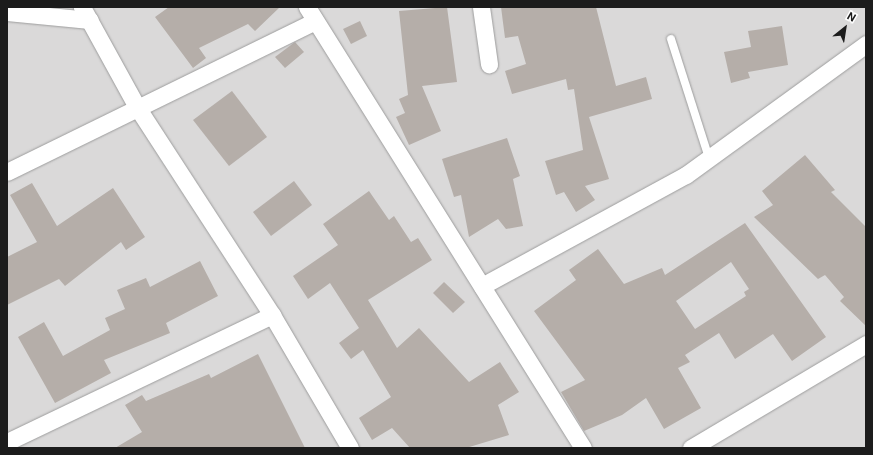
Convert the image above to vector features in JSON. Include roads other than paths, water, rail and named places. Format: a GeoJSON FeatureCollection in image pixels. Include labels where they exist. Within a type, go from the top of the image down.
{"type":"FeatureCollection","features":[{"type":"Feature","properties":{"kind":"street"},"geometry":{"type":"LineString","coordinates":[[481,7],[489,64]]}},
{"type":"Feature","properties":{"kind":"street"},"geometry":{"type":"LineString","coordinates":[[7,12],[86,14],[137,107],[272,314],[350,448]]}},
{"type":"Feature","properties":{"kind":"street"},"geometry":{"type":"LineString","coordinates":[[7,172],[137,107],[311,14],[583,448]]}},
{"type":"Feature","properties":{"kind":"street"},"geometry":{"type":"LineString","coordinates":[[482,286],[686,175],[866,44]]}},
{"type":"Feature","properties":{"kind":"street"},"geometry":{"type":"LineString","coordinates":[[7,442],[272,314]]}},
{"type":"Feature","properties":{"kind":"street"},"geometry":{"type":"LineString","coordinates":[[691,448],[866,344]]}},
{"type":"Feature","properties":{"kind":"lane"},"geometry":{"type":"LineString","coordinates":[[671,39],[710,158]]}}]}
